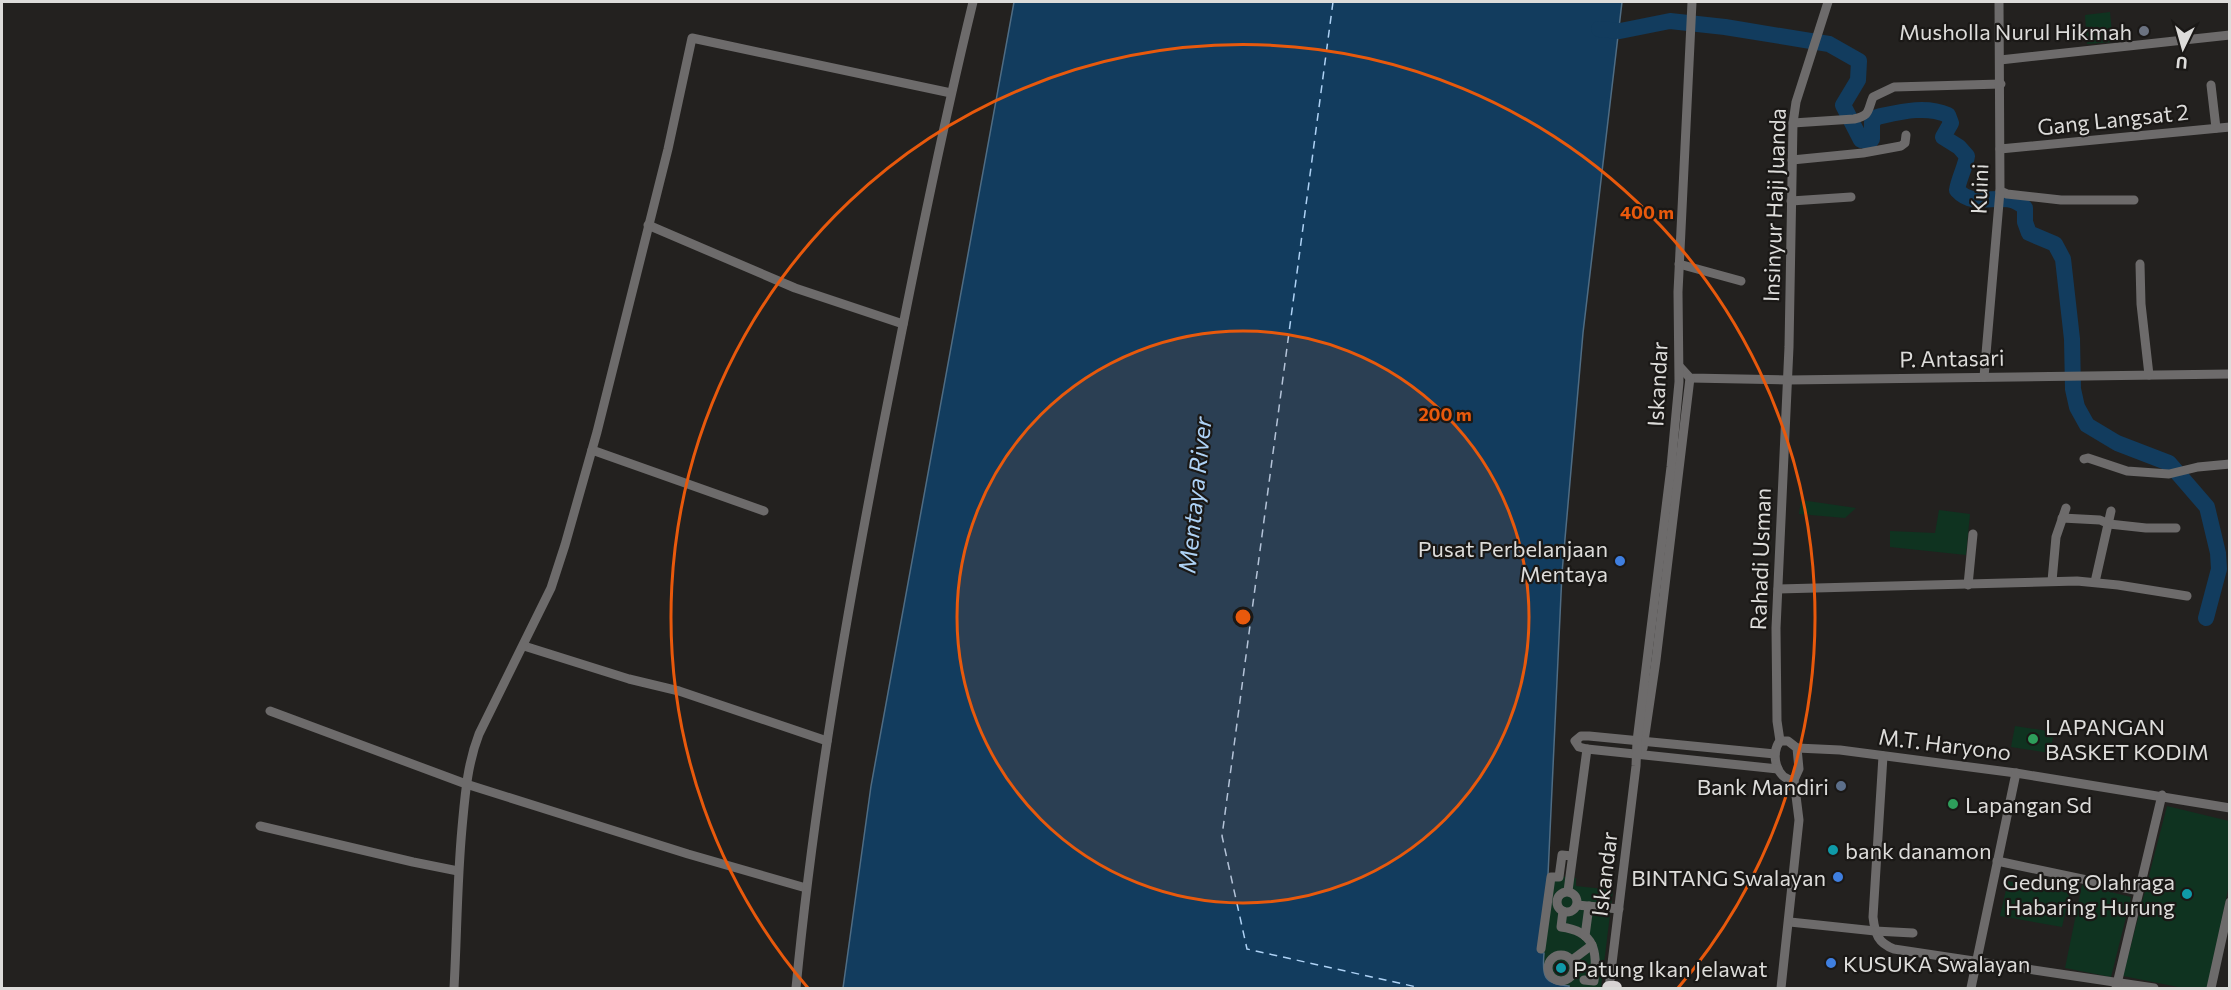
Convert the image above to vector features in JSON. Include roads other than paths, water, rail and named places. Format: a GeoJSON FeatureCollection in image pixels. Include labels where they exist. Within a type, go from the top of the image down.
{"type":"FeatureCollection","features":[{"type":"Feature","properties":{"kind":"street"},"geometry":{"type":"LineString","coordinates":[[796,988],[806,888],[841,655],[903,324],[951,93],[973,2]]}},
{"type":"Feature","properties":{"kind":"street","name":"Iskandar"},"geometry":{"type":"LineString","coordinates":[[1612,988],[1619,909],[1671,467],[1680,367],[1678,292],[1692,2]]}},
{"type":"Feature","properties":{"kind":"street","name":"Insinyur Haji Juanda"},"geometry":{"type":"LineString","coordinates":[[1788,380],[1793,123],[1796,102],[1828,2]]}},
{"type":"Feature","properties":{"kind":"street","name":"Kuini"},"geometry":{"type":"LineString","coordinates":[[1984,377],[1999,206],[2001,84],[1999,2]]}},
{"type":"Feature","properties":{"kind":"street"},"geometry":{"type":"LineString","coordinates":[[2000,60],[2229,35]]}},
{"type":"Feature","properties":{"kind":"street"},"geometry":{"type":"LineString","coordinates":[[454,988],[458,871],[466,784],[480,734],[551,588],[592,450],[668,149],[692,38],[951,93]]}},
{"type":"Feature","properties":{"kind":"street"},"geometry":{"type":"LineString","coordinates":[[1793,123],[1854,120],[1866,115],[1872,98],[1889,88],[2001,84]]}},
{"type":"Feature","properties":{"kind":"street"},"geometry":{"type":"LineString","coordinates":[[2211,86],[2216,128]]}},
{"type":"Feature","properties":{"kind":"street","name":"Gang Langsat 2"},"geometry":{"type":"LineString","coordinates":[[2000,149],[2229,127]]}},
{"type":"Feature","properties":{"kind":"street"},"geometry":{"type":"LineString","coordinates":[[1792,160],[1863,153],[1901,146],[1905,143],[1906,135]]}},
{"type":"Feature","properties":{"kind":"street"},"geometry":{"type":"LineString","coordinates":[[1999,193],[2061,200],[2134,200]]}},
{"type":"Feature","properties":{"kind":"street"},"geometry":{"type":"LineString","coordinates":[[1791,201],[1851,197]]}},
{"type":"Feature","properties":{"kind":"street"},"geometry":{"type":"LineString","coordinates":[[648,225],[784,285],[903,324]]}},
{"type":"Feature","properties":{"kind":"street"},"geometry":{"type":"LineString","coordinates":[[1679,264],[1742,280]]}},
{"type":"Feature","properties":{"kind":"street"},"geometry":{"type":"LineString","coordinates":[[2140,264],[2141,304],[2149,375]]}},
{"type":"Feature","properties":{"kind":"street"},"geometry":{"type":"LineString","coordinates":[[1680,367],[1690,378]]}},
{"type":"Feature","properties":{"kind":"street","name":"P. Antasari"},"geometry":{"type":"LineString","coordinates":[[1690,378],[1788,380],[2229,374]]}},
{"type":"Feature","properties":{"kind":"street","name":"Iskandar"},"geometry":{"type":"LineString","coordinates":[[1640,741],[1656,660],[1690,378]]}},
{"type":"Feature","properties":{"kind":"street","name":"Rahadi Usman"},"geometry":{"type":"LineString","coordinates":[[1780,741],[1777,721],[1778,589],[1788,380]]}},
{"type":"Feature","properties":{"kind":"street"},"geometry":{"type":"LineString","coordinates":[[592,450],[764,511]]}},
{"type":"Feature","properties":{"kind":"street"},"geometry":{"type":"LineString","coordinates":[[2084,459],[2088,458],[2127,471],[2179,471],[2229,464]]}},
{"type":"Feature","properties":{"kind":"street"},"geometry":{"type":"LineString","coordinates":[[2052,581],[2056,537],[2066,508]]}},
{"type":"Feature","properties":{"kind":"street"},"geometry":{"type":"LineString","coordinates":[[2095,582],[2111,512]]}},
{"type":"Feature","properties":{"kind":"street"},"geometry":{"type":"LineString","coordinates":[[2062,518],[2100,520],[2109,524],[2146,528],[2176,528]]}},
{"type":"Feature","properties":{"kind":"street"},"geometry":{"type":"LineString","coordinates":[[1968,585],[1973,534]]}},
{"type":"Feature","properties":{"kind":"street"},"geometry":{"type":"LineString","coordinates":[[1778,589],[2052,581],[2095,582],[2187,596]]}},
{"type":"Feature","properties":{"kind":"street"},"geometry":{"type":"LineString","coordinates":[[524,646],[629,679],[680,691],[828,741]]}},
{"type":"Feature","properties":{"kind":"street"},"geometry":{"type":"LineString","coordinates":[[270,711],[466,784],[688,854],[806,888]]}},
{"type":"Feature","properties":{"kind":"street"},"geometry":{"type":"LineString","coordinates":[[1774,754],[1581,736],[1575,741],[1579,747],[1587,749],[1778,769]]}},
{"type":"Feature","properties":{"kind":"street"},"geometry":{"type":"LineString","coordinates":[[1781,988],[1790,922],[1799,820],[1794,780],[1799,769],[1797,748],[1788,741],[1780,741],[1774,754],[1778,769],[1785,778],[1794,780]]}},
{"type":"Feature","properties":{"kind":"street","name":"M.T. Haryono"},"geometry":{"type":"LineString","coordinates":[[1797,748],[1827,749],[2016,773],[2162,795],[2229,808]]}},
{"type":"Feature","properties":{"kind":"street"},"geometry":{"type":"LineString","coordinates":[[1568,891],[1587,749]]}},
{"type":"Feature","properties":{"kind":"street"},"geometry":{"type":"LineString","coordinates":[[1883,756],[1874,917],[1875,931],[1880,941],[1894,949],[1977,960],[2117,985],[2154,988]]}},
{"type":"Feature","properties":{"kind":"street"},"geometry":{"type":"LineString","coordinates":[[1971,988],[2016,773]]}},
{"type":"Feature","properties":{"kind":"street"},"geometry":{"type":"LineString","coordinates":[[2117,985],[2162,795]]}},
{"type":"Feature","properties":{"kind":"street"},"geometry":{"type":"LineString","coordinates":[[260,826],[458,871]]}},
{"type":"Feature","properties":{"kind":"street"},"geometry":{"type":"LineString","coordinates":[[1541,949],[1551,877],[1559,877],[1562,855],[1572,856]]}},
{"type":"Feature","properties":{"kind":"street"},"geometry":{"type":"LineString","coordinates":[[1997,861],[2139,891]]}},
{"type":"Feature","properties":{"kind":"street"},"geometry":{"type":"LineString","coordinates":[[1568,891],[1575,895],[1577,905]]}},
{"type":"Feature","properties":{"kind":"street"},"geometry":{"type":"LineString","coordinates":[[1563,911],[1558,906],[1557,900],[1560,894],[1568,891]]}},
{"type":"Feature","properties":{"kind":"street"},"geometry":{"type":"LineString","coordinates":[[2211,988],[2225,946],[2229,902]]}},
{"type":"Feature","properties":{"kind":"street"},"geometry":{"type":"LineString","coordinates":[[1577,905],[1619,909]]}},
{"type":"Feature","properties":{"kind":"street"},"geometry":{"type":"LineString","coordinates":[[1563,911],[1572,910],[1577,905]]}},
{"type":"Feature","properties":{"kind":"street"},"geometry":{"type":"LineString","coordinates":[[1585,936],[1588,906]]}},
{"type":"Feature","properties":{"kind":"street"},"geometry":{"type":"LineString","coordinates":[[1563,911],[1561,927],[1570,928],[1585,936],[1592,945],[1597,962],[1594,981],[1584,980]]}},
{"type":"Feature","properties":{"kind":"street"},"geometry":{"type":"LineString","coordinates":[[1790,922],[1913,933]]}},
{"type":"Feature","properties":{"kind":"street"},"geometry":{"type":"LineString","coordinates":[[1572,960],[1592,945]]}},
{"type":"Feature","properties":{"kind":"water","name":"Mentaya River"},"geometry":{"type":"Polygon","coordinates":[[[1014,2],[1622,2],[1583,333],[1562,573],[1548,875],[1539,952],[1544,953],[1543,968],[1549,981],[1569,986],[1569,988],[843,988],[871,786],[1014,2]]]}},
{"type":"Feature","properties":{"kind":"waterway"},"geometry":{"type":"LineString","coordinates":[[1599,29],[1620,31],[1670,21],[1725,27],[1829,44],[1859,61],[1858,80],[1843,105],[1861,140],[1869,142],[1872,139],[1872,122],[1877,117],[1921,110],[1948,115],[1951,123],[1943,137],[1959,147],[1967,156],[1957,190],[1973,199],[2008,199],[2017,202],[2025,208],[2025,222],[2029,233],[2055,244],[2063,259],[2072,339],[2073,389],[2077,407],[2087,425],[2117,443],[2169,463],[2207,507],[2218,553],[2219,569],[2206,618]]}},
{"type":"Feature","properties":{"kind":"place","name":"Musholla Nurul Hikmah"},"geometry":{"type":"Point","coordinates":[2144,31]}},
{"type":"Feature","properties":{"kind":"place","name":"Pusat Perbelanjaan Mentaya"},"geometry":{"type":"Point","coordinates":[1620,561]}},
{"type":"Feature","properties":{"kind":"place","name":"LAPANGAN BASKET KODIM"},"geometry":{"type":"Point","coordinates":[2033,739]}},
{"type":"Feature","properties":{"kind":"place","name":"Bank Mandiri"},"geometry":{"type":"Point","coordinates":[1841,786]}},
{"type":"Feature","properties":{"kind":"place","name":"Lapangan Sd"},"geometry":{"type":"Point","coordinates":[1953,804]}},
{"type":"Feature","properties":{"kind":"place","name":"bank danamon"},"geometry":{"type":"Point","coordinates":[1833,850]}},
{"type":"Feature","properties":{"kind":"place","name":"BINTANG Swalayan"},"geometry":{"type":"Point","coordinates":[1838,877]}},
{"type":"Feature","properties":{"kind":"place","name":"Gedung Olahraga Habaring Hurung"},"geometry":{"type":"Point","coordinates":[2187,894]}},
{"type":"Feature","properties":{"kind":"place","name":"KUSUKA Swalayan"},"geometry":{"type":"Point","coordinates":[1831,963]}},
{"type":"Feature","properties":{"kind":"place","name":"Patung Ikan Jelawat"},"geometry":{"type":"Point","coordinates":[1561,968]}}]}
